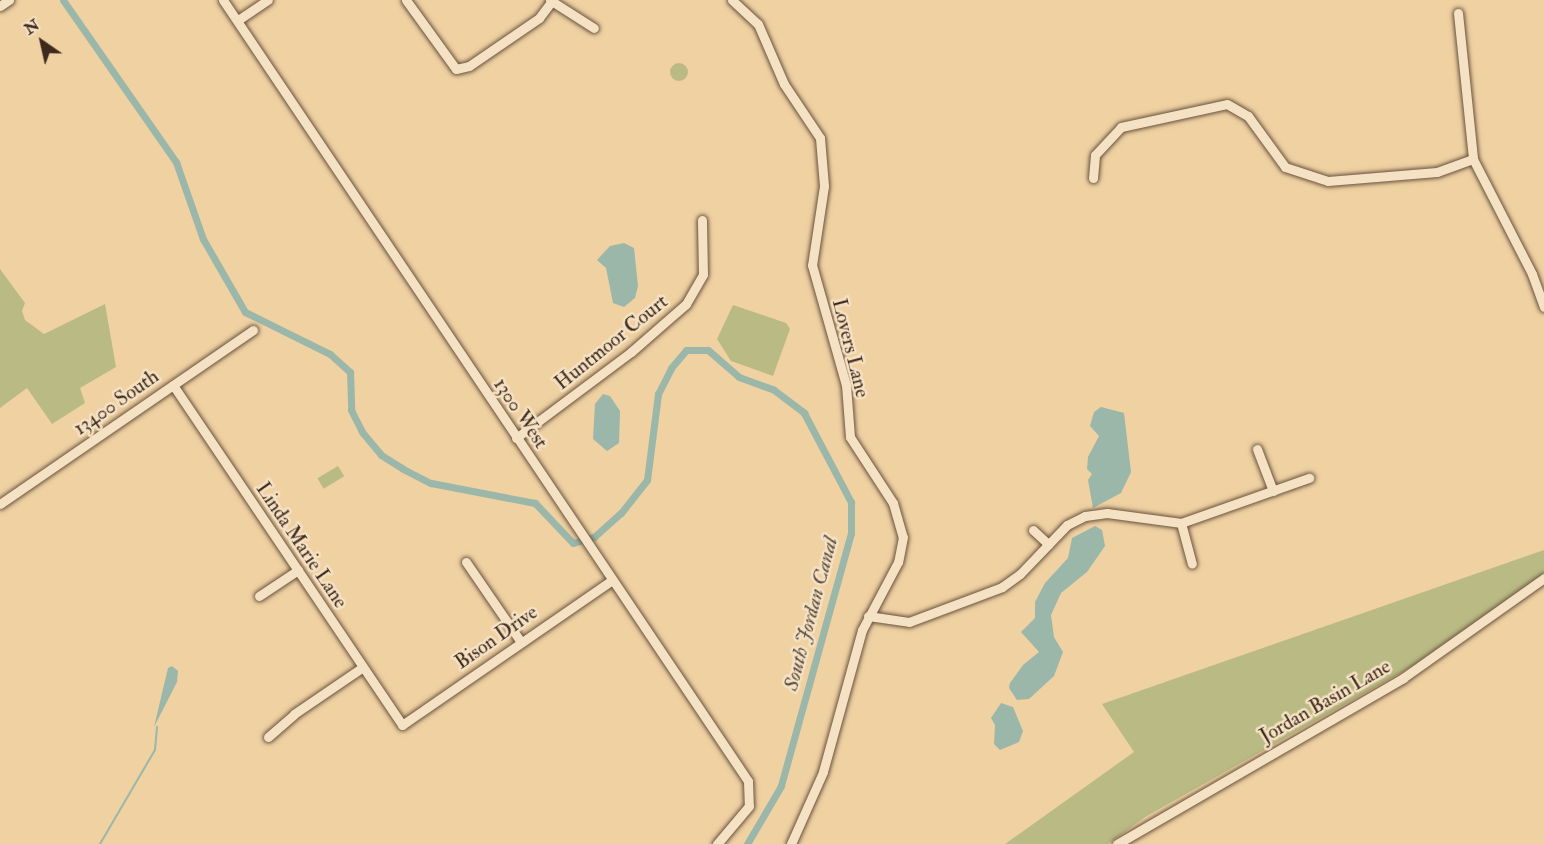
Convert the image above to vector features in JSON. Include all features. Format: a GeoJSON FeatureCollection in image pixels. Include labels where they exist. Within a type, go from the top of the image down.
{"type":"FeatureCollection","features":[{"type":"Feature","properties":{"kind":"street"},"geometry":{"type":"LineString","coordinates":[[0,6],[9,0]]}},
{"type":"Feature","properties":{"kind":"street","name":"1300 West"},"geometry":{"type":"LineString","coordinates":[[224,0],[750,787],[749,806],[717,844]]}},
{"type":"Feature","properties":{"kind":"street"},"geometry":{"type":"LineString","coordinates":[[238,20],[268,0]]}},
{"type":"Feature","properties":{"kind":"street"},"geometry":{"type":"LineString","coordinates":[[406,0],[447,61],[456,69],[469,66],[539,18],[551,1],[594,27]]}},
{"type":"Feature","properties":{"kind":"street","name":"Lovers Lane"},"geometry":{"type":"LineString","coordinates":[[732,0],[758,24],[780,78],[813,122],[822,143],[824,186],[812,265],[846,385],[850,437],[893,503],[903,537],[897,562],[868,616],[823,771],[791,844]]}},
{"type":"Feature","properties":{"kind":"street"},"geometry":{"type":"LineString","coordinates":[[1458,13],[1473,159],[1532,274],[1544,308]]}},
{"type":"Feature","properties":{"kind":"street"},"geometry":{"type":"LineString","coordinates":[[1093,178],[1095,155],[1121,127],[1227,104],[1248,116],[1285,167],[1328,181],[1437,172],[1473,159]]}},
{"type":"Feature","properties":{"kind":"street","name":"Huntmoor Court"},"geometry":{"type":"LineString","coordinates":[[516,438],[632,352],[686,304],[703,274],[702,220]]}},
{"type":"Feature","properties":{"kind":"street","name":"13400 South"},"geometry":{"type":"LineString","coordinates":[[0,504],[253,330]]}},
{"type":"Feature","properties":{"kind":"street","name":"Linda Marie Lane"},"geometry":{"type":"LineString","coordinates":[[173,385],[402,725]]}},
{"type":"Feature","properties":{"kind":"street"},"geometry":{"type":"LineString","coordinates":[[1257,449],[1273,491]]}},
{"type":"Feature","properties":{"kind":"street"},"geometry":{"type":"LineString","coordinates":[[868,616],[909,622],[995,590],[1020,574],[1072,522],[1092,514],[1181,523],[1309,478]]}},
{"type":"Feature","properties":{"kind":"street"},"geometry":{"type":"LineString","coordinates":[[1181,523],[1192,564]]}},
{"type":"Feature","properties":{"kind":"street"},"geometry":{"type":"LineString","coordinates":[[1033,530],[1048,544]]}},
{"type":"Feature","properties":{"kind":"street"},"geometry":{"type":"LineString","coordinates":[[466,562],[521,642]]}},
{"type":"Feature","properties":{"kind":"street"},"geometry":{"type":"LineString","coordinates":[[259,596],[298,570]]}},
{"type":"Feature","properties":{"kind":"street","name":"Jordan Basin Lane"},"geometry":{"type":"LineString","coordinates":[[1116,844],[1403,678],[1544,578]]}},
{"type":"Feature","properties":{"kind":"street","name":"Bison Drive"},"geometry":{"type":"LineString","coordinates":[[402,725],[611,581]]}},
{"type":"Feature","properties":{"kind":"street"},"geometry":{"type":"LineString","coordinates":[[268,737],[294,714],[363,667]]}},
{"type":"Feature","properties":{"kind":"green space"},"geometry":{"type":"Polygon","coordinates":[[[679,63],[686,65],[688,72],[686,79],[679,81],[672,79],[670,72],[672,65],[679,63]]]}},
{"type":"Feature","properties":{"kind":"green space"},"geometry":{"type":"Polygon","coordinates":[[[0,269],[25,303],[22,311],[25,320],[44,334],[105,304],[116,367],[80,388],[85,403],[52,424],[27,388],[0,408],[0,269]]]}},
{"type":"Feature","properties":{"kind":"green space"},"geometry":{"type":"Polygon","coordinates":[[[733,305],[786,323],[790,329],[773,376],[731,361],[717,339],[733,305]]]}},
{"type":"Feature","properties":{"kind":"green space"},"geometry":{"type":"Polygon","coordinates":[[[338,466],[344,476],[324,489],[317,478],[338,466]]]}},
{"type":"Feature","properties":{"kind":"green space"},"geometry":{"type":"Polygon","coordinates":[[[1544,550],[1544,573],[1416,664],[1145,817],[1108,844],[1005,844],[1134,752],[1102,704],[1544,550]]]}},
{"type":"Feature","properties":{"kind":"shaded area"},"geometry":{"type":"Polygon","coordinates":[[[624,243],[634,248],[638,286],[635,298],[624,307],[613,303],[606,268],[597,260],[610,246],[624,243]]]}},
{"type":"Feature","properties":{"kind":"shaded area"},"geometry":{"type":"Polygon","coordinates":[[[603,394],[610,396],[620,411],[619,443],[607,451],[593,439],[595,404],[603,394]]]}},
{"type":"Feature","properties":{"kind":"shaded area"},"geometry":{"type":"Polygon","coordinates":[[[1101,407],[1124,413],[1131,472],[1121,493],[1093,508],[1088,480],[1092,474],[1087,469],[1088,457],[1099,436],[1090,426],[1094,412],[1101,407]]]}},
{"type":"Feature","properties":{"kind":"shaded area"},"geometry":{"type":"Polygon","coordinates":[[[1095,526],[1102,530],[1105,546],[1087,572],[1061,593],[1051,615],[1054,637],[1063,652],[1054,676],[1029,699],[1017,700],[1009,688],[1010,683],[1023,665],[1039,652],[1021,632],[1035,618],[1035,602],[1045,583],[1068,558],[1072,538],[1095,526]]]}},
{"type":"Feature","properties":{"kind":"shaded area"},"geometry":{"type":"Polygon","coordinates":[[[172,666],[178,671],[177,682],[154,727],[168,668],[172,666]]]}},
{"type":"Feature","properties":{"kind":"shaded area"},"geometry":{"type":"Polygon","coordinates":[[[1001,703],[1013,707],[1023,731],[1019,742],[1000,750],[994,744],[995,725],[991,718],[1001,703]]]}},
{"type":"Feature","properties":{"kind":"waterway","name":"South Jordan Canal"},"geometry":{"type":"LineString","coordinates":[[63,0],[176,162],[203,239],[245,312],[330,354],[350,372],[351,410],[362,432],[381,455],[403,469],[431,483],[535,503],[573,543],[594,537],[621,513],[647,480],[658,394],[671,368],[686,350],[708,350],[739,377],[774,390],[804,413],[851,502],[851,533],[781,786],[747,844]]}},
{"type":"Feature","properties":{"kind":"waterway"},"geometry":{"type":"LineString","coordinates":[[100,844],[155,750],[157,727]]}}]}
